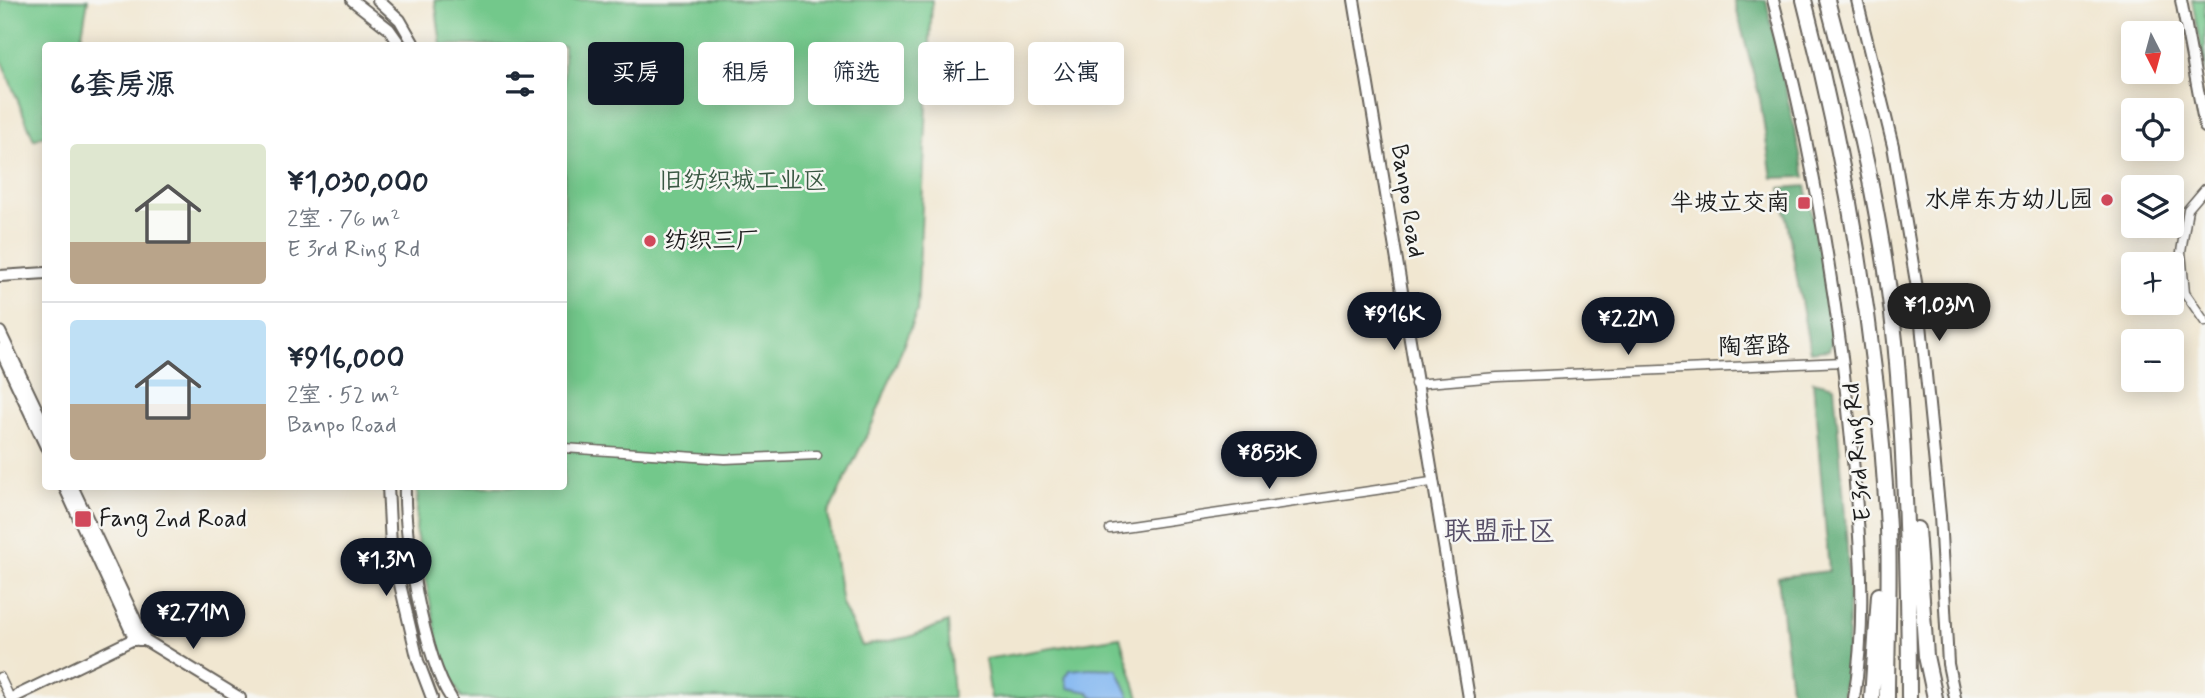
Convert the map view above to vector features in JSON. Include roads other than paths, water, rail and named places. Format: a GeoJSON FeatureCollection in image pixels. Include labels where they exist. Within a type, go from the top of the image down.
{"type":"FeatureCollection","features":[{"type":"Feature","properties":{"kind":"highway","name":"E 3rd Ring Rd"},"geometry":{"type":"LineString","coordinates":[[1804,0],[1830,104],[1859,254],[1880,424],[1888,531],[1887,698]]}},
{"type":"Feature","properties":{"kind":"highway","name":"E 3rd Ring Rd"},"geometry":{"type":"LineString","coordinates":[[1827,0],[1866,172],[1898,373],[1908,537],[1909,698]]}},
{"type":"Feature","properties":{"kind":"highway"},"geometry":{"type":"LineString","coordinates":[[1898,373],[1909,414],[1926,656],[1935,698]]}},
{"type":"Feature","properties":{"kind":"highway"},"geometry":{"type":"LineString","coordinates":[[1872,698],[1880,575],[1888,531]]}},
{"type":"Feature","properties":{"kind":"main road"},"geometry":{"type":"LineString","coordinates":[[352,0],[389,29],[398,42]]}},
{"type":"Feature","properties":{"kind":"main road"},"geometry":{"type":"LineString","coordinates":[[378,0],[400,20],[413,42]]}},
{"type":"Feature","properties":{"kind":"main road","name":"Banpo Road"},"geometry":{"type":"LineString","coordinates":[[1354,0],[1415,384],[1469,698]]}},
{"type":"Feature","properties":{"kind":"main road"},"geometry":{"type":"LineString","coordinates":[[1773,0],[1820,207],[1843,362],[1858,523],[1861,622],[1854,698]]}},
{"type":"Feature","properties":{"kind":"main road"},"geometry":{"type":"LineString","coordinates":[[1857,0],[1893,146],[1918,294],[1940,516],[1948,664],[1955,698]]}},
{"type":"Feature","properties":{"kind":"main road"},"geometry":{"type":"LineString","coordinates":[[2181,0],[2205,127]]}},
{"type":"Feature","properties":{"kind":"main road"},"geometry":{"type":"LineString","coordinates":[[0,276],[42,273]]}},
{"type":"Feature","properties":{"kind":"main road"},"geometry":{"type":"LineString","coordinates":[[0,331],[42,420]]}},
{"type":"Feature","properties":{"kind":"main road"},"geometry":{"type":"LineString","coordinates":[[0,349],[42,438]]}},
{"type":"Feature","properties":{"kind":"main road"},"geometry":{"type":"LineString","coordinates":[[66,490],[141,638],[240,698]]}},
{"type":"Feature","properties":{"kind":"main road"},"geometry":{"type":"LineString","coordinates":[[74,490],[141,638]]}},
{"type":"Feature","properties":{"kind":"main road"},"geometry":{"type":"LineString","coordinates":[[388,490],[391,546],[418,661],[432,698]]}},
{"type":"Feature","properties":{"kind":"main road"},"geometry":{"type":"LineString","coordinates":[[405,490],[405,528],[434,666],[451,698]]}},
{"type":"Feature","properties":{"kind":"main road"},"geometry":{"type":"LineString","coordinates":[[11,698],[141,638]]}},
{"type":"Feature","properties":{"kind":"street"},"geometry":{"type":"LineString","coordinates":[[2205,189],[2189,209],[2181,252],[2185,293],[2205,322]]}},
{"type":"Feature","properties":{"kind":"street","name":"陶窑路"},"geometry":{"type":"LineString","coordinates":[[1415,384],[1497,377],[1843,362]]}},
{"type":"Feature","properties":{"kind":"street"},"geometry":{"type":"LineString","coordinates":[[567,448],[725,459],[817,455]]}},
{"type":"Feature","properties":{"kind":"street"},"geometry":{"type":"LineString","coordinates":[[1110,529],[1432,482]]}},
{"type":"Feature","properties":{"kind":"street"},"geometry":{"type":"LineString","coordinates":[[0,677],[11,698]]}},
{"type":"Feature","properties":{"kind":"water"},"geometry":{"type":"Polygon","coordinates":[[[1117,669],[1130,698],[1094,698],[1088,692],[1068,688],[1065,678],[1070,670],[1117,669]]]}},
{"type":"Feature","properties":{"kind":"place","name":"水岸东方幼儿园"},"geometry":{"type":"Point","coordinates":[2107,200]}},
{"type":"Feature","properties":{"kind":"place","name":"半坡立交南"},"geometry":{"type":"Point","coordinates":[1804,203]}},
{"type":"Feature","properties":{"kind":"place","name":"纺织三厂"},"geometry":{"type":"Point","coordinates":[650,241]}},
{"type":"Feature","properties":{"kind":"place","name":"Fang 2nd Road"},"geometry":{"type":"Point","coordinates":[83,519]}},
{"type":"Feature","properties":{"kind":"district","name":"联盟社区"},"geometry":{"type":"Point","coordinates":[1500,532]}},
{"type":"Feature","properties":{"kind":"park label","name":"旧纺织城工业区"},"geometry":{"type":"Point","coordinates":[743,181]}}]}
